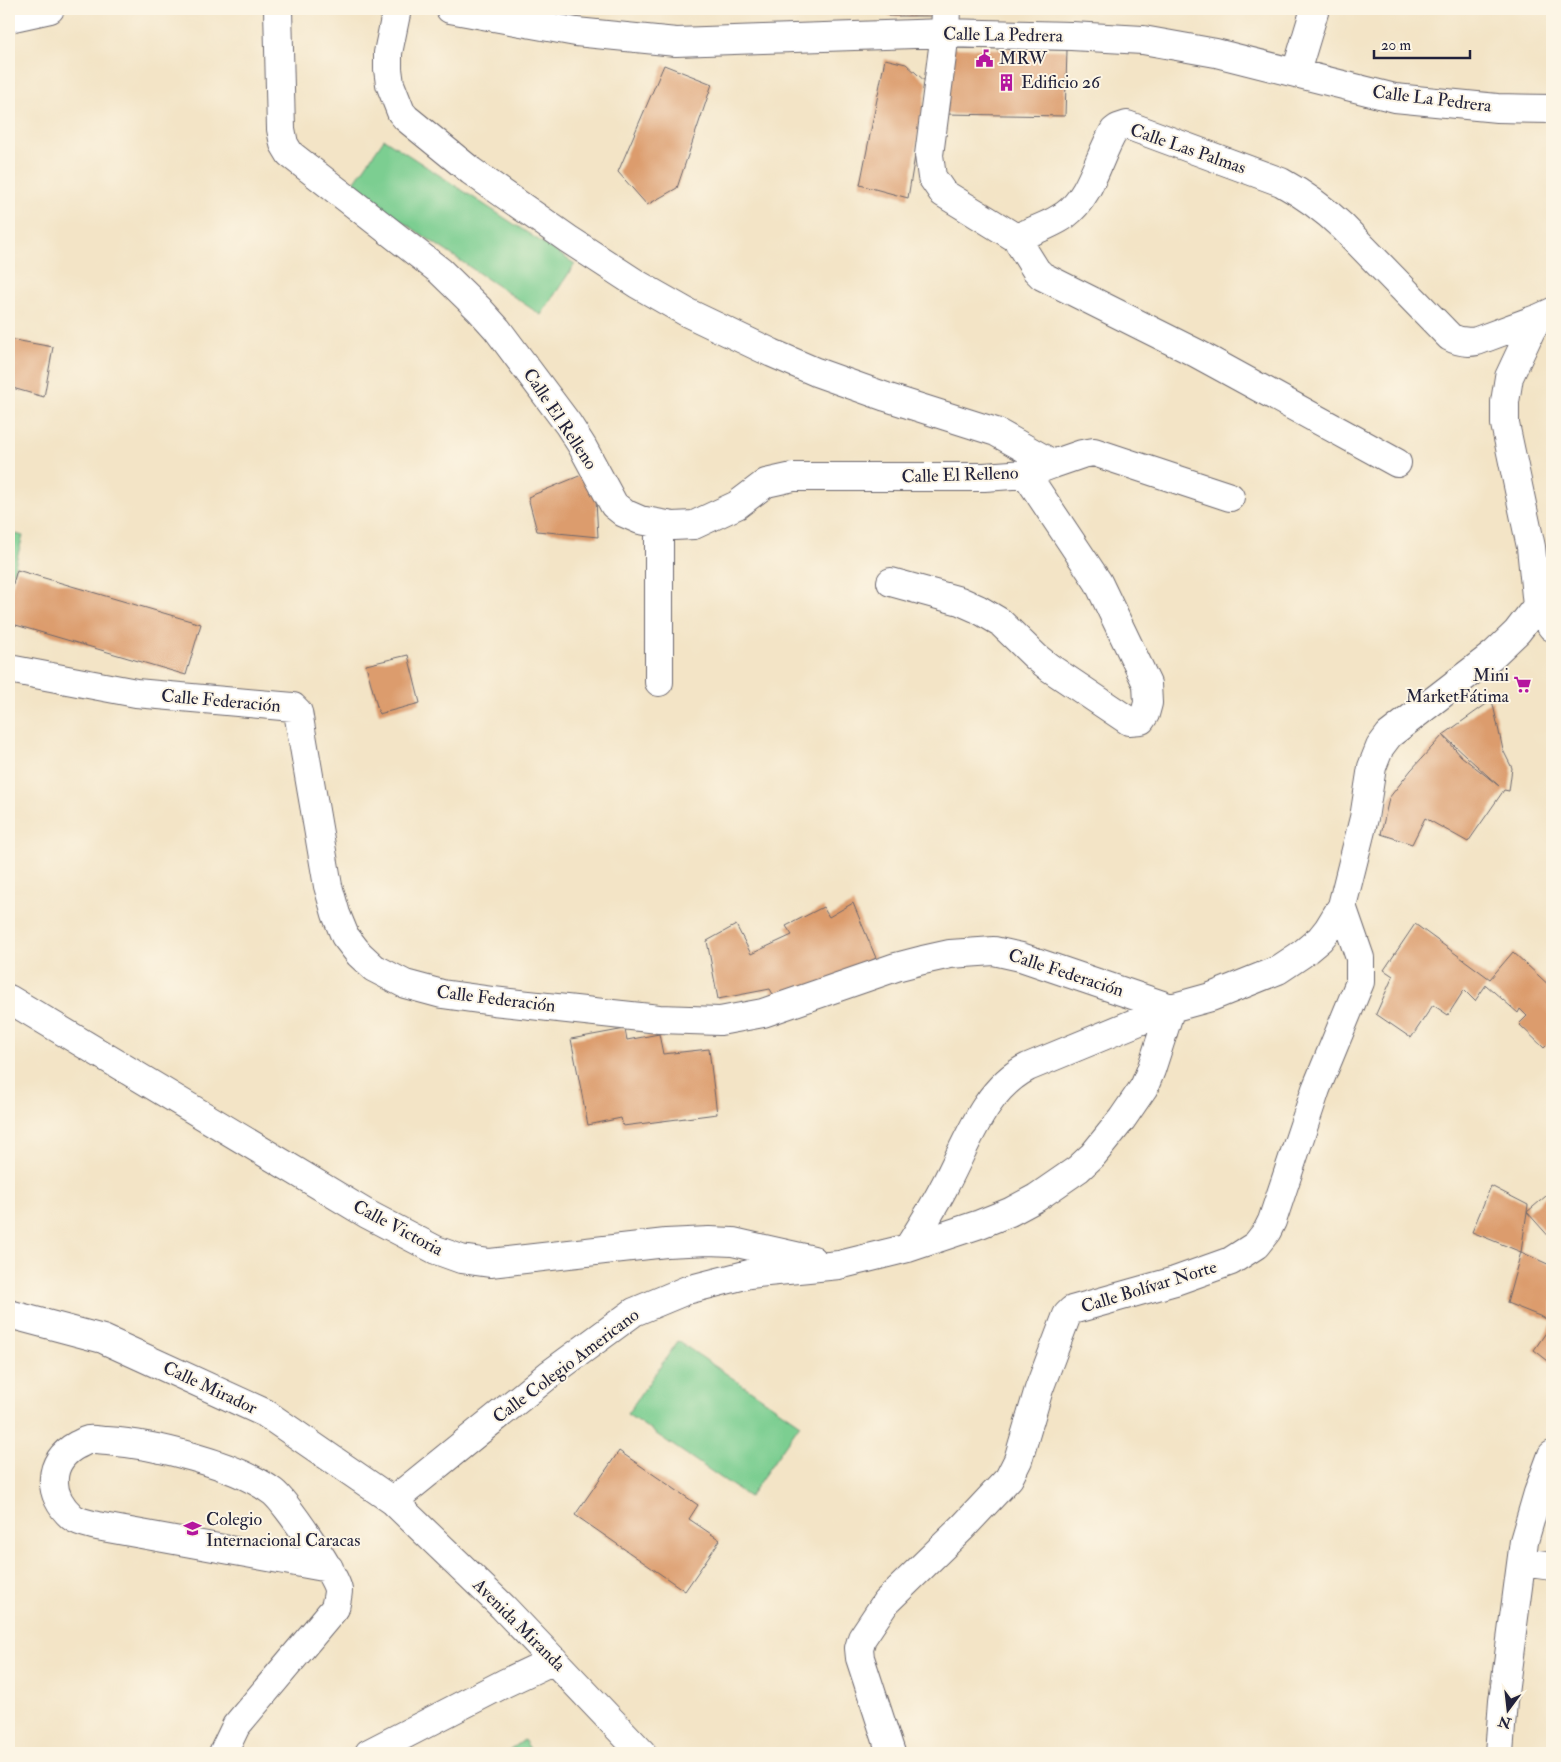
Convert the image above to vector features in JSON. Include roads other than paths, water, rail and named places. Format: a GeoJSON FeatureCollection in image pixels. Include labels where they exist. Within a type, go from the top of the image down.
{"type":"FeatureCollection","features":[{"type":"Feature","properties":{"kind":"street"},"geometry":{"type":"LineString","coordinates":[[9,18],[50,9]]}},
{"type":"Feature","properties":{"kind":"street","name":"Calle El Relleno"},"geometry":{"type":"LineString","coordinates":[[278,9],[281,129],[284,144],[290,154],[418,253],[467,297],[497,329],[568,424],[614,505],[624,513],[658,524],[680,526],[694,524],[737,505],[766,483],[786,478],[984,477],[1026,474],[1088,452],[1094,452],[1230,496]]}},
{"type":"Feature","properties":{"kind":"street"},"geometry":{"type":"LineString","coordinates":[[397,9],[388,53],[388,69],[390,84],[401,112],[471,170],[560,234],[637,284],[688,313],[749,342],[816,372],[886,397],[996,432],[1052,464]]}},
{"type":"Feature","properties":{"kind":"street","name":"Calle La Pedrera"},"geometry":{"type":"LineString","coordinates":[[450,9],[576,32],[676,42],[946,21],[1071,36],[1143,40],[1216,53],[1394,98],[1497,108],[1552,108]]}},
{"type":"Feature","properties":{"kind":"street"},"geometry":{"type":"LineString","coordinates":[[1296,72],[1315,9]]}},
{"type":"Feature","properties":{"kind":"street"},"geometry":{"type":"LineString","coordinates":[[946,21],[929,155],[932,177],[942,194],[1016,238],[1036,270],[1042,276],[1188,348],[1397,463]]}},
{"type":"Feature","properties":{"kind":"street","name":"Calle Las Palmas"},"geometry":{"type":"LineString","coordinates":[[1016,238],[1056,220],[1071,210],[1084,193],[1114,132],[1118,128],[1127,125],[1281,182],[1295,189],[1331,216],[1455,340],[1477,341],[1545,315]]}},
{"type":"Feature","properties":{"kind":"street"},"geometry":{"type":"LineString","coordinates":[[908,1248],[938,1198],[978,1118],[1009,1079],[1028,1067],[1171,1008],[1211,997],[1278,970],[1320,939],[1342,906],[1364,818],[1372,767],[1380,747],[1390,735],[1494,654],[1517,632],[1545,617],[1505,424],[1504,409],[1509,377],[1531,330],[1545,315]]}},
{"type":"Feature","properties":{"kind":"street"},"geometry":{"type":"LineString","coordinates":[[891,582],[960,601],[978,609],[1000,622],[1050,668],[1129,721],[1141,720],[1146,714],[1148,703],[1147,684],[1098,582],[1026,474]]}},
{"type":"Feature","properties":{"kind":"street"},"geometry":{"type":"LineString","coordinates":[[658,524],[659,682]]}},
{"type":"Feature","properties":{"kind":"street","name":"Calle Federación"},"geometry":{"type":"LineString","coordinates":[[9,669],[136,694],[292,707],[296,709],[328,886],[343,931],[359,954],[374,968],[397,981],[422,990],[493,1001],[659,1019],[720,1021],[763,1013],[896,967],[950,954],[994,951],[1021,956],[1171,1008]]}},
{"type":"Feature","properties":{"kind":"street","name":"Calle Bolívar Norte"},"geometry":{"type":"LineString","coordinates":[[891,1753],[860,1658],[859,1648],[862,1638],[886,1602],[963,1527],[1008,1478],[1018,1460],[1039,1389],[1067,1315],[1072,1310],[1176,1281],[1231,1262],[1250,1250],[1267,1231],[1316,1089],[1360,982],[1360,958],[1342,906]]}},
{"type":"Feature","properties":{"kind":"street","name":"Calle Victoria"},"geometry":{"type":"LineString","coordinates":[[9,999],[368,1214],[436,1250],[461,1259],[490,1263],[666,1243],[709,1241],[754,1247],[839,1265]]}},
{"type":"Feature","properties":{"kind":"street","name":"Calle Colegio Americano"},"geometry":{"type":"LineString","coordinates":[[393,1501],[551,1372],[634,1312],[687,1290],[749,1274],[839,1265],[908,1248],[980,1224],[1010,1212],[1036,1198],[1078,1169],[1110,1135],[1144,1087],[1171,1008]]}},
{"type":"Feature","properties":{"kind":"street","name":"Calle Mirador"},"geometry":{"type":"LineString","coordinates":[[9,1314],[103,1339],[264,1413],[393,1501]]}},
{"type":"Feature","properties":{"kind":"street"},"geometry":{"type":"LineString","coordinates":[[223,1753],[236,1726],[335,1608],[338,1589],[329,1568],[274,1492],[238,1472],[192,1457],[127,1443],[87,1440],[68,1450],[59,1460],[54,1476],[54,1490],[63,1506],[74,1518],[97,1526],[329,1568]]}},
{"type":"Feature","properties":{"kind":"street"},"geometry":{"type":"LineString","coordinates":[[1499,1753],[1503,1701],[1524,1541],[1538,1493],[1552,1455]]}},
{"type":"Feature","properties":{"kind":"street","name":"Avenida Miranda"},"geometry":{"type":"LineString","coordinates":[[393,1501],[503,1607],[642,1753]]}},
{"type":"Feature","properties":{"kind":"street"},"geometry":{"type":"LineString","coordinates":[[1522,1562],[1552,1566]]}},
{"type":"Feature","properties":{"kind":"street"},"geometry":{"type":"LineString","coordinates":[[370,1753],[505,1683],[554,1660]]}},
{"type":"Feature","properties":{"kind":"place","name":"MRW"},"geometry":{"type":"Point","coordinates":[985,58]}},
{"type":"Feature","properties":{"kind":"place","name":"Edificio 26"},"geometry":{"type":"Point","coordinates":[1007,82]}},
{"type":"Feature","properties":{"kind":"place","name":"Mini MarketFátima"},"geometry":{"type":"Point","coordinates":[1523,685]}},
{"type":"Feature","properties":{"kind":"place","name":"Colegio Internacional Caracas"},"geometry":{"type":"Point","coordinates":[192,1529]}}]}
